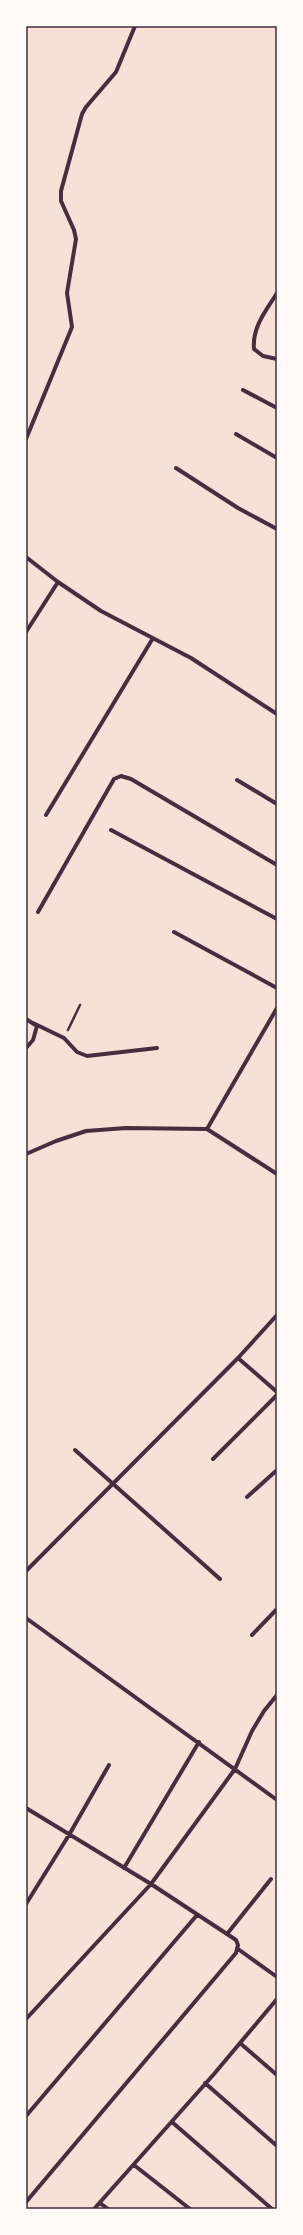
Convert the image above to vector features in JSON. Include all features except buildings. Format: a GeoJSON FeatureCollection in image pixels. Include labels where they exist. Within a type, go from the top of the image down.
{"type":"FeatureCollection","features":[{"type":"Feature","properties":{"kind":"street"},"geometry":{"type":"LineString","coordinates":[[26,439],[72,327],[67,293],[76,239],[74,230],[61,201],[62,183],[86,107],[116,72],[135,26]]}},
{"type":"Feature","properties":{"kind":"street"},"geometry":{"type":"LineString","coordinates":[[277,293],[259,322],[253,339],[254,349],[263,356],[277,358]]}},
{"type":"Feature","properties":{"kind":"street"},"geometry":{"type":"LineString","coordinates":[[243,390],[277,408]]}},
{"type":"Feature","properties":{"kind":"street"},"geometry":{"type":"LineString","coordinates":[[236,434],[277,458]]}},
{"type":"Feature","properties":{"kind":"street"},"geometry":{"type":"LineString","coordinates":[[176,468],[238,508],[277,529]]}},
{"type":"Feature","properties":{"kind":"street"},"geometry":{"type":"LineString","coordinates":[[26,557],[58,582],[101,611],[191,658],[277,714]]}},
{"type":"Feature","properties":{"kind":"street"},"geometry":{"type":"LineString","coordinates":[[26,632],[58,582]]}},
{"type":"Feature","properties":{"kind":"street"},"geometry":{"type":"LineString","coordinates":[[46,815],[153,638]]}},
{"type":"Feature","properties":{"kind":"street"},"geometry":{"type":"LineString","coordinates":[[38,912],[114,779],[121,776],[132,779],[277,865]]}},
{"type":"Feature","properties":{"kind":"street"},"geometry":{"type":"LineString","coordinates":[[237,780],[277,804]]}},
{"type":"Feature","properties":{"kind":"street"},"geometry":{"type":"LineString","coordinates":[[111,830],[277,919]]}},
{"type":"Feature","properties":{"kind":"street"},"geometry":{"type":"LineString","coordinates":[[174,932],[277,988]]}},
{"type":"Feature","properties":{"kind":"street"},"geometry":{"type":"LineString","coordinates":[[207,1129],[277,1008]]}},
{"type":"Feature","properties":{"kind":"street"},"geometry":{"type":"LineString","coordinates":[[26,1019],[64,1038],[77,1052],[87,1056],[157,1048]]}},
{"type":"Feature","properties":{"kind":"street"},"geometry":{"type":"LineString","coordinates":[[26,1048],[36,1033],[37,1026],[33,1023]]}},
{"type":"Feature","properties":{"kind":"street"},"geometry":{"type":"LineString","coordinates":[[26,1154],[56,1141],[86,1131],[126,1128],[207,1129],[277,1174]]}},
{"type":"Feature","properties":{"kind":"street"},"geometry":{"type":"LineString","coordinates":[[26,1571],[238,1358],[277,1315]]}},
{"type":"Feature","properties":{"kind":"street"},"geometry":{"type":"LineString","coordinates":[[238,1358],[277,1392]]}},
{"type":"Feature","properties":{"kind":"street"},"geometry":{"type":"LineString","coordinates":[[213,1459],[277,1395]]}},
{"type":"Feature","properties":{"kind":"street"},"geometry":{"type":"LineString","coordinates":[[76,1450],[220,1579]]}},
{"type":"Feature","properties":{"kind":"street"},"geometry":{"type":"LineString","coordinates":[[247,1497],[277,1470]]}},
{"type":"Feature","properties":{"kind":"street"},"geometry":{"type":"LineString","coordinates":[[252,1635],[277,1608]]}},
{"type":"Feature","properties":{"kind":"street"},"geometry":{"type":"LineString","coordinates":[[26,1618],[277,1800]]}},
{"type":"Feature","properties":{"kind":"street"},"geometry":{"type":"LineString","coordinates":[[26,2019],[151,1884],[235,1769],[252,1731],[277,1695]]}},
{"type":"Feature","properties":{"kind":"street"},"geometry":{"type":"LineString","coordinates":[[124,1868],[199,1742]]}},
{"type":"Feature","properties":{"kind":"street"},"geometry":{"type":"LineString","coordinates":[[26,1904],[69,1835],[110,1764]]}},
{"type":"Feature","properties":{"kind":"street"},"geometry":{"type":"LineString","coordinates":[[26,1808],[151,1884],[236,1940],[238,1949],[277,1977]]}},
{"type":"Feature","properties":{"kind":"street"},"geometry":{"type":"LineString","coordinates":[[227,1934],[271,1879]]}},
{"type":"Feature","properties":{"kind":"street"},"geometry":{"type":"LineString","coordinates":[[26,2116],[197,1914]]}},
{"type":"Feature","properties":{"kind":"street"},"geometry":{"type":"LineString","coordinates":[[26,2202],[238,1949]]}},
{"type":"Feature","properties":{"kind":"street"},"geometry":{"type":"LineString","coordinates":[[94,2209],[172,2122],[277,1999]]}},
{"type":"Feature","properties":{"kind":"street"},"geometry":{"type":"LineString","coordinates":[[240,2043],[277,2075]]}},
{"type":"Feature","properties":{"kind":"street"},"geometry":{"type":"LineString","coordinates":[[205,2084],[277,2146]]}},
{"type":"Feature","properties":{"kind":"street"},"geometry":{"type":"LineString","coordinates":[[172,2122],[272,2209]]}},
{"type":"Feature","properties":{"kind":"street"},"geometry":{"type":"LineString","coordinates":[[134,2165],[190,2209]]}},
{"type":"Feature","properties":{"kind":"street"},"geometry":{"type":"LineString","coordinates":[[100,2203],[108,2209]]}},
{"type":"Feature","properties":{"kind":"path"},"geometry":{"type":"LineString","coordinates":[[64,1038],[80,1005]]}}]}
